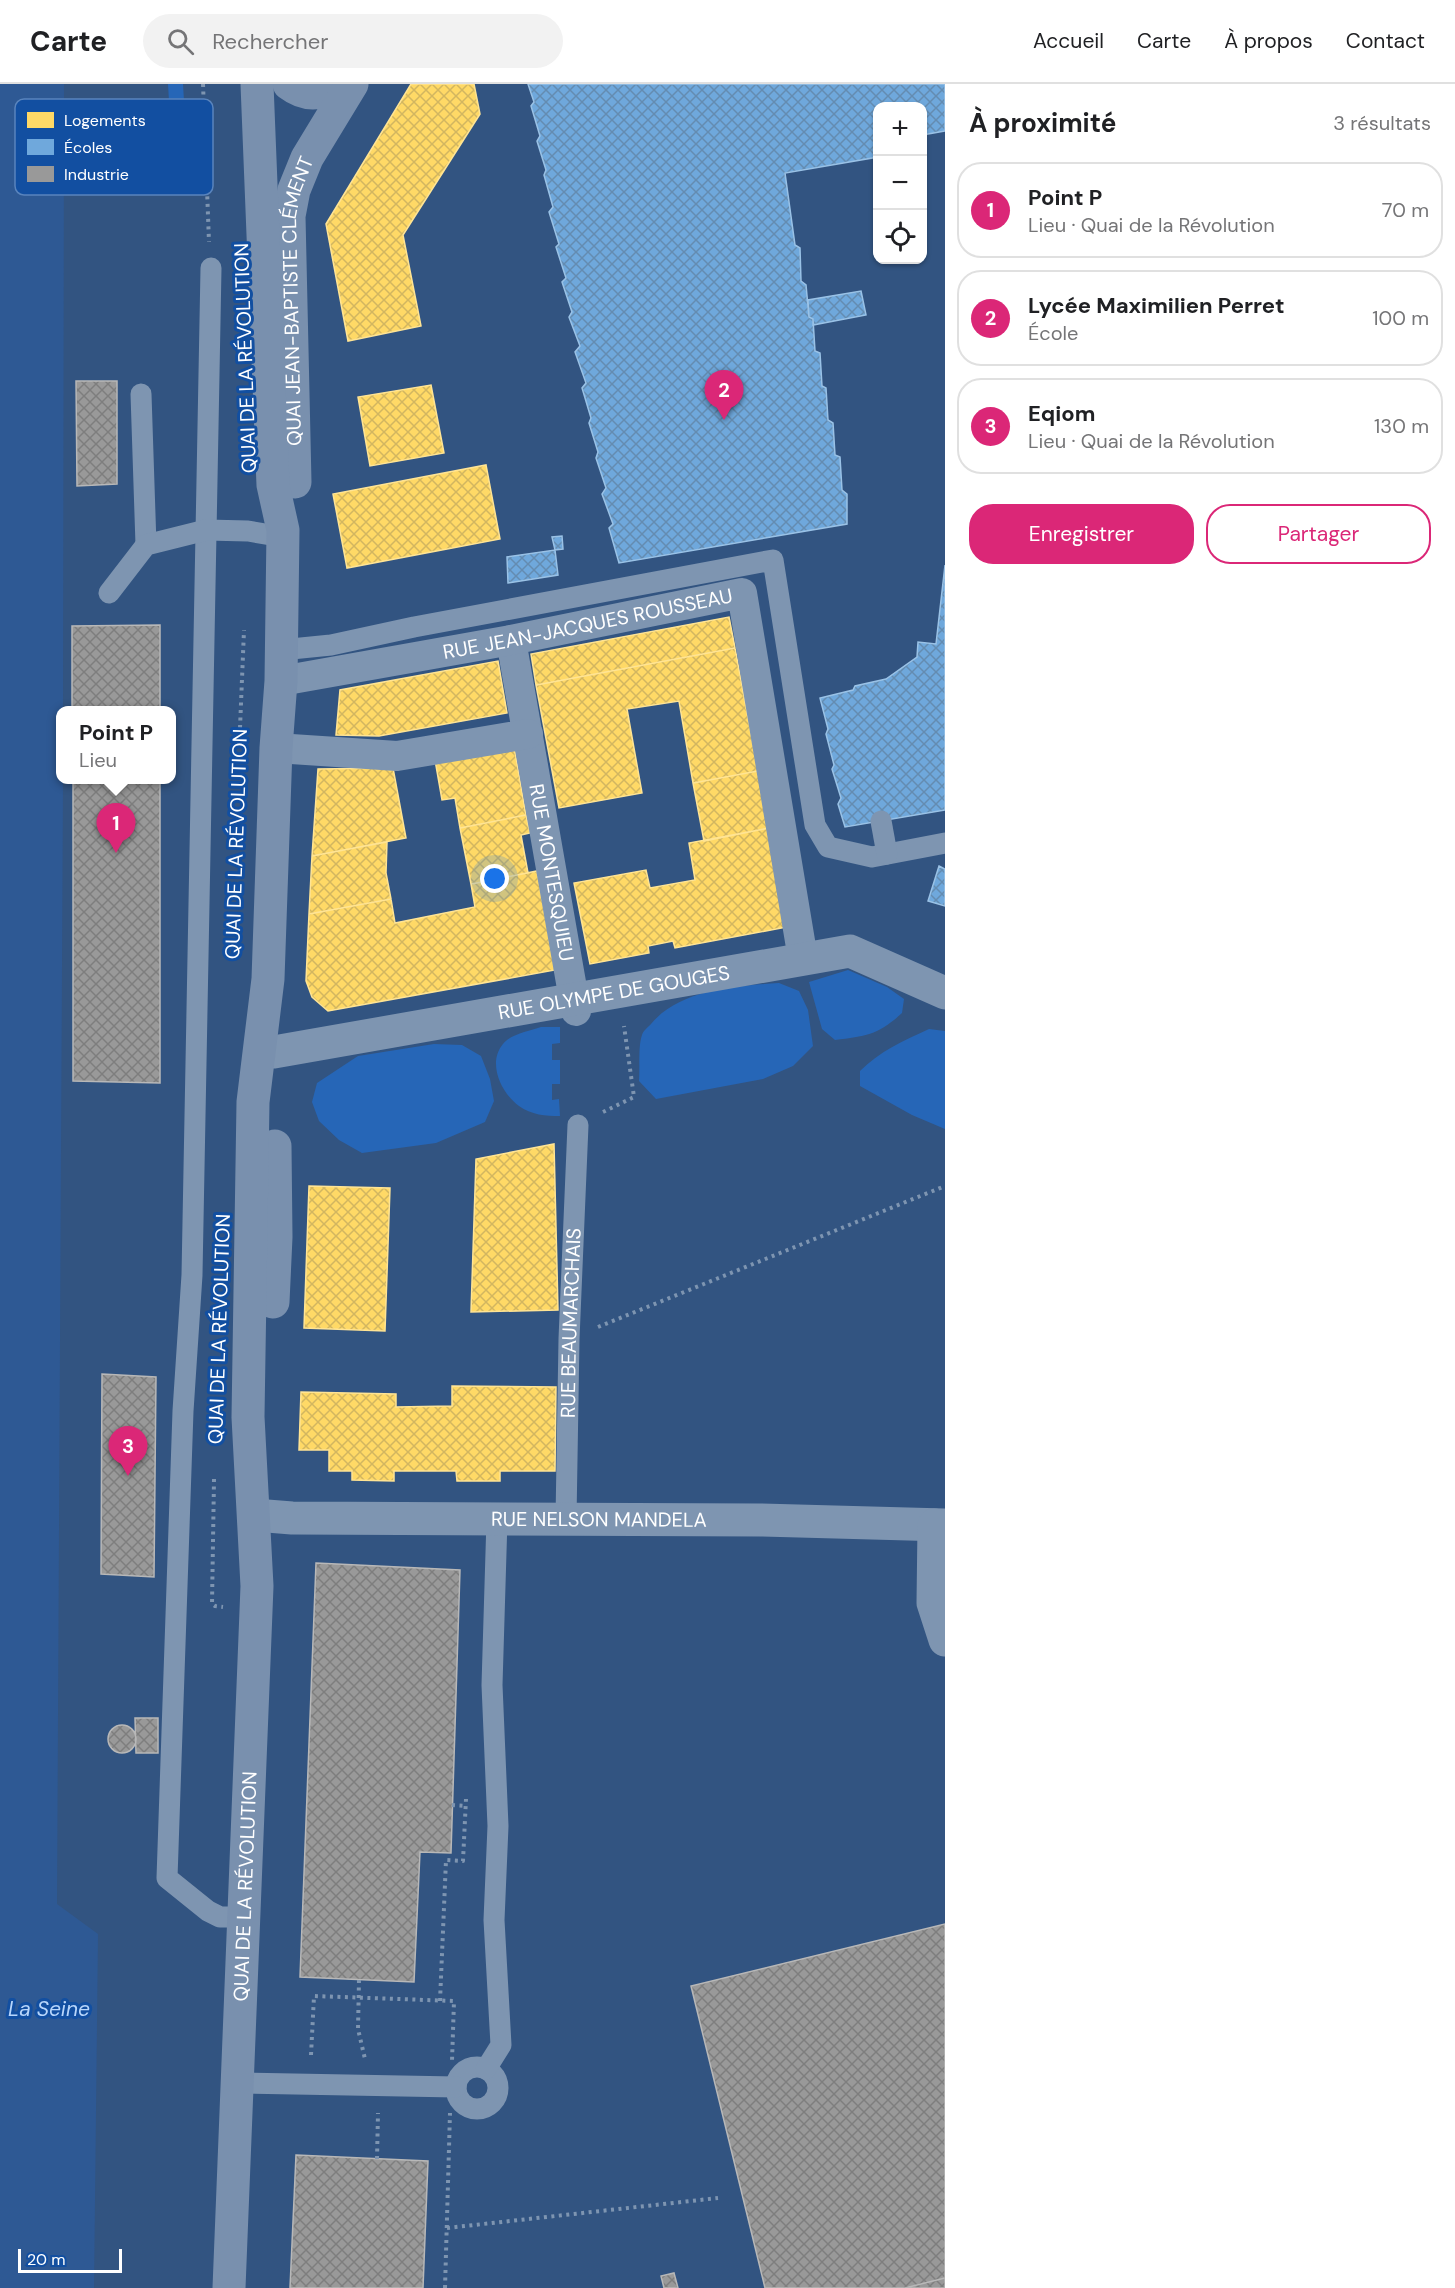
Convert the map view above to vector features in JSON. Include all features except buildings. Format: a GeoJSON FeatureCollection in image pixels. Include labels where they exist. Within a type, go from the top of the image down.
{"type":"FeatureCollection","features":[{"type":"Feature","properties":{"kind":"main road","name":"QUAI DE LA RÉVOLUTION"},"geometry":{"type":"LineString","coordinates":[[229,2288],[256,1593],[254,1500],[248,1417],[253,1102],[268,979],[276,748],[281,681],[283,534],[273,485],[257,84]]}},
{"type":"Feature","properties":{"kind":"main road"},"geometry":{"type":"LineString","coordinates":[[289,84],[299,91],[316,94],[339,84]]}},
{"type":"Feature","properties":{"kind":"main road","name":"QUAI JEAN-BAPTISTE CLÉMENT"},"geometry":{"type":"LineString","coordinates":[[283,534],[296,485],[289,216],[294,189],[307,158],[352,84]]}},
{"type":"Feature","properties":{"kind":"main road","name":"QUAI DE LA RÉVOLUTION"},"geometry":{"type":"LineString","coordinates":[[254,1500],[270,1417],[276,1237],[274,1052],[268,979]]}},
{"type":"Feature","properties":{"kind":"street","name":"RUE JEAN-JACQUES ROUSSEAU"},"geometry":{"type":"LineString","coordinates":[[281,681],[511,640],[742,593],[803,959]]}},
{"type":"Feature","properties":{"kind":"street","name":"RUE MONTESQUIEU"},"geometry":{"type":"LineString","coordinates":[[511,640],[575,1005]]}},
{"type":"Feature","properties":{"kind":"street"},"geometry":{"type":"LineString","coordinates":[[276,748],[397,756],[528,734]]}},
{"type":"Feature","properties":{"kind":"street","name":"RUE OLYMPE DE GOUGES"},"geometry":{"type":"LineString","coordinates":[[274,1052],[575,1005],[619,992],[850,951],[945,993]]}},
{"type":"Feature","properties":{"kind":"street","name":"RUE NELSON MANDELA"},"geometry":{"type":"LineString","coordinates":[[254,1500],[292,1518],[890,1522],[939,1525]]}},
{"type":"Feature","properties":{"kind":"street"},"geometry":{"type":"LineString","coordinates":[[939,1525],[933,1603],[945,1640]]}},
{"type":"Feature","properties":{"kind":"lane"},"geometry":{"type":"LineString","coordinates":[[211,274],[192,1275],[183,1411],[167,1878],[208,1911],[220,1917],[244,1917]]}},
{"type":"Feature","properties":{"kind":"lane"},"geometry":{"type":"LineString","coordinates":[[141,394],[146,545]]}},
{"type":"Feature","properties":{"kind":"lane"},"geometry":{"type":"LineString","coordinates":[[109,593],[146,545],[206,530],[283,534]]}},
{"type":"Feature","properties":{"kind":"lane"},"geometry":{"type":"LineString","coordinates":[[281,650],[331,645],[414,627],[772,560],[815,825],[828,847],[872,857],[945,843]]}},
{"type":"Feature","properties":{"kind":"lane"},"geometry":{"type":"LineString","coordinates":[[880,821],[887,854]]}},
{"type":"Feature","properties":{"kind":"lane","name":"RUE BEAUMARCHAIS"},"geometry":{"type":"LineString","coordinates":[[566,1519],[569,1339],[578,1125]]}},
{"type":"Feature","properties":{"kind":"lane"},"geometry":{"type":"LineString","coordinates":[[486,2069],[501,2045],[494,1920],[498,1826],[492,1684],[497,1519]]}},
{"type":"Feature","properties":{"kind":"lane"},"geometry":{"type":"LineString","coordinates":[[470,2068],[486,2069],[494,2075],[498,2088],[493,2101],[481,2109],[467,2106],[458,2096],[456,2087],[459,2076],[470,2068]]}},
{"type":"Feature","properties":{"kind":"lane"},"geometry":{"type":"LineString","coordinates":[[238,2083],[456,2087]]}},
{"type":"Feature","properties":{"kind":"path"},"geometry":{"type":"LineString","coordinates":[[204,84],[205,99]]}},
{"type":"Feature","properties":{"kind":"path"},"geometry":{"type":"LineString","coordinates":[[208,195],[210,251],[205,258],[205,273],[211,274]]}},
{"type":"Feature","properties":{"kind":"path","name":"QUAI DE LA RÉVOLUTION"},"geometry":{"type":"LineString","coordinates":[[240,739],[245,620]]}},
{"type":"Feature","properties":{"kind":"path"},"geometry":{"type":"LineString","coordinates":[[578,1125],[634,1097],[619,992]]}},
{"type":"Feature","properties":{"kind":"path"},"geometry":{"type":"LineString","coordinates":[[569,1339],[945,1186]]}},
{"type":"Feature","properties":{"kind":"path"},"geometry":{"type":"LineString","coordinates":[[212,1604],[214,1475]]}},
{"type":"Feature","properties":{"kind":"path"},"geometry":{"type":"LineString","coordinates":[[440,2001],[446,1860],[463,1861],[466,1794]]}},
{"type":"Feature","properties":{"kind":"path"},"geometry":{"type":"LineString","coordinates":[[452,1805],[466,1806]]}},
{"type":"Feature","properties":{"kind":"path"},"geometry":{"type":"LineString","coordinates":[[447,2228],[718,2198]]}},
{"type":"Feature","properties":{"kind":"shaded area"},"geometry":{"type":"Polygon","coordinates":[[[168,84],[183,84],[184,99],[169,99],[168,84]]]}},
{"type":"Feature","properties":{"kind":"shaded area"},"geometry":{"type":"Polygon","coordinates":[[[848,970],[887,987],[904,999],[902,1013],[886,1026],[872,1033],[835,1040],[822,1029],[809,982],[848,970]]]}},
{"type":"Feature","properties":{"kind":"shaded area"},"geometry":{"type":"Polygon","coordinates":[[[779,983],[799,991],[808,1010],[813,1046],[793,1066],[763,1079],[656,1099],[639,1081],[642,1035],[663,1012],[677,1003],[710,991],[779,983]]]}},
{"type":"Feature","properties":{"kind":"shaded area"},"geometry":{"type":"Polygon","coordinates":[[[541,1027],[560,1027],[560,1043],[552,1044],[552,1060],[560,1060],[560,1084],[552,1084],[552,1100],[559,1099],[560,1116],[534,1113],[519,1106],[502,1086],[496,1069],[498,1052],[506,1041],[520,1033],[541,1027]]]}},
{"type":"Feature","properties":{"kind":"shaded area"},"geometry":{"type":"Polygon","coordinates":[[[929,1029],[945,1031],[945,1129],[912,1115],[860,1086],[860,1071],[868,1064],[892,1047],[929,1029]]]}},
{"type":"Feature","properties":{"kind":"shaded area"},"geometry":{"type":"Polygon","coordinates":[[[434,1044],[462,1045],[481,1056],[490,1079],[494,1101],[485,1122],[436,1143],[362,1153],[339,1140],[319,1121],[312,1102],[317,1083],[358,1056],[434,1044]]]}},
{"type":"Feature","properties":{"kind":"water","name":"La Seine"},"geometry":{"type":"Polygon","coordinates":[[[0,84],[64,84],[64,99],[15,99],[15,195],[64,195],[63,706],[56,706],[56,784],[63,784],[57,1904],[98,1934],[94,2288],[0,2288],[0,84]]]}},
{"type":"Feature","properties":{"kind":"place","name":"Lycée Maximilien Perret"},"geometry":{"type":"Point","coordinates":[724,420]}},
{"type":"Feature","properties":{"kind":"place","name":"Point P"},"geometry":{"type":"Point","coordinates":[116,853]}},
{"type":"Feature","properties":{"kind":"place","name":"Eqiom"},"geometry":{"type":"Point","coordinates":[128,1476]}}]}
